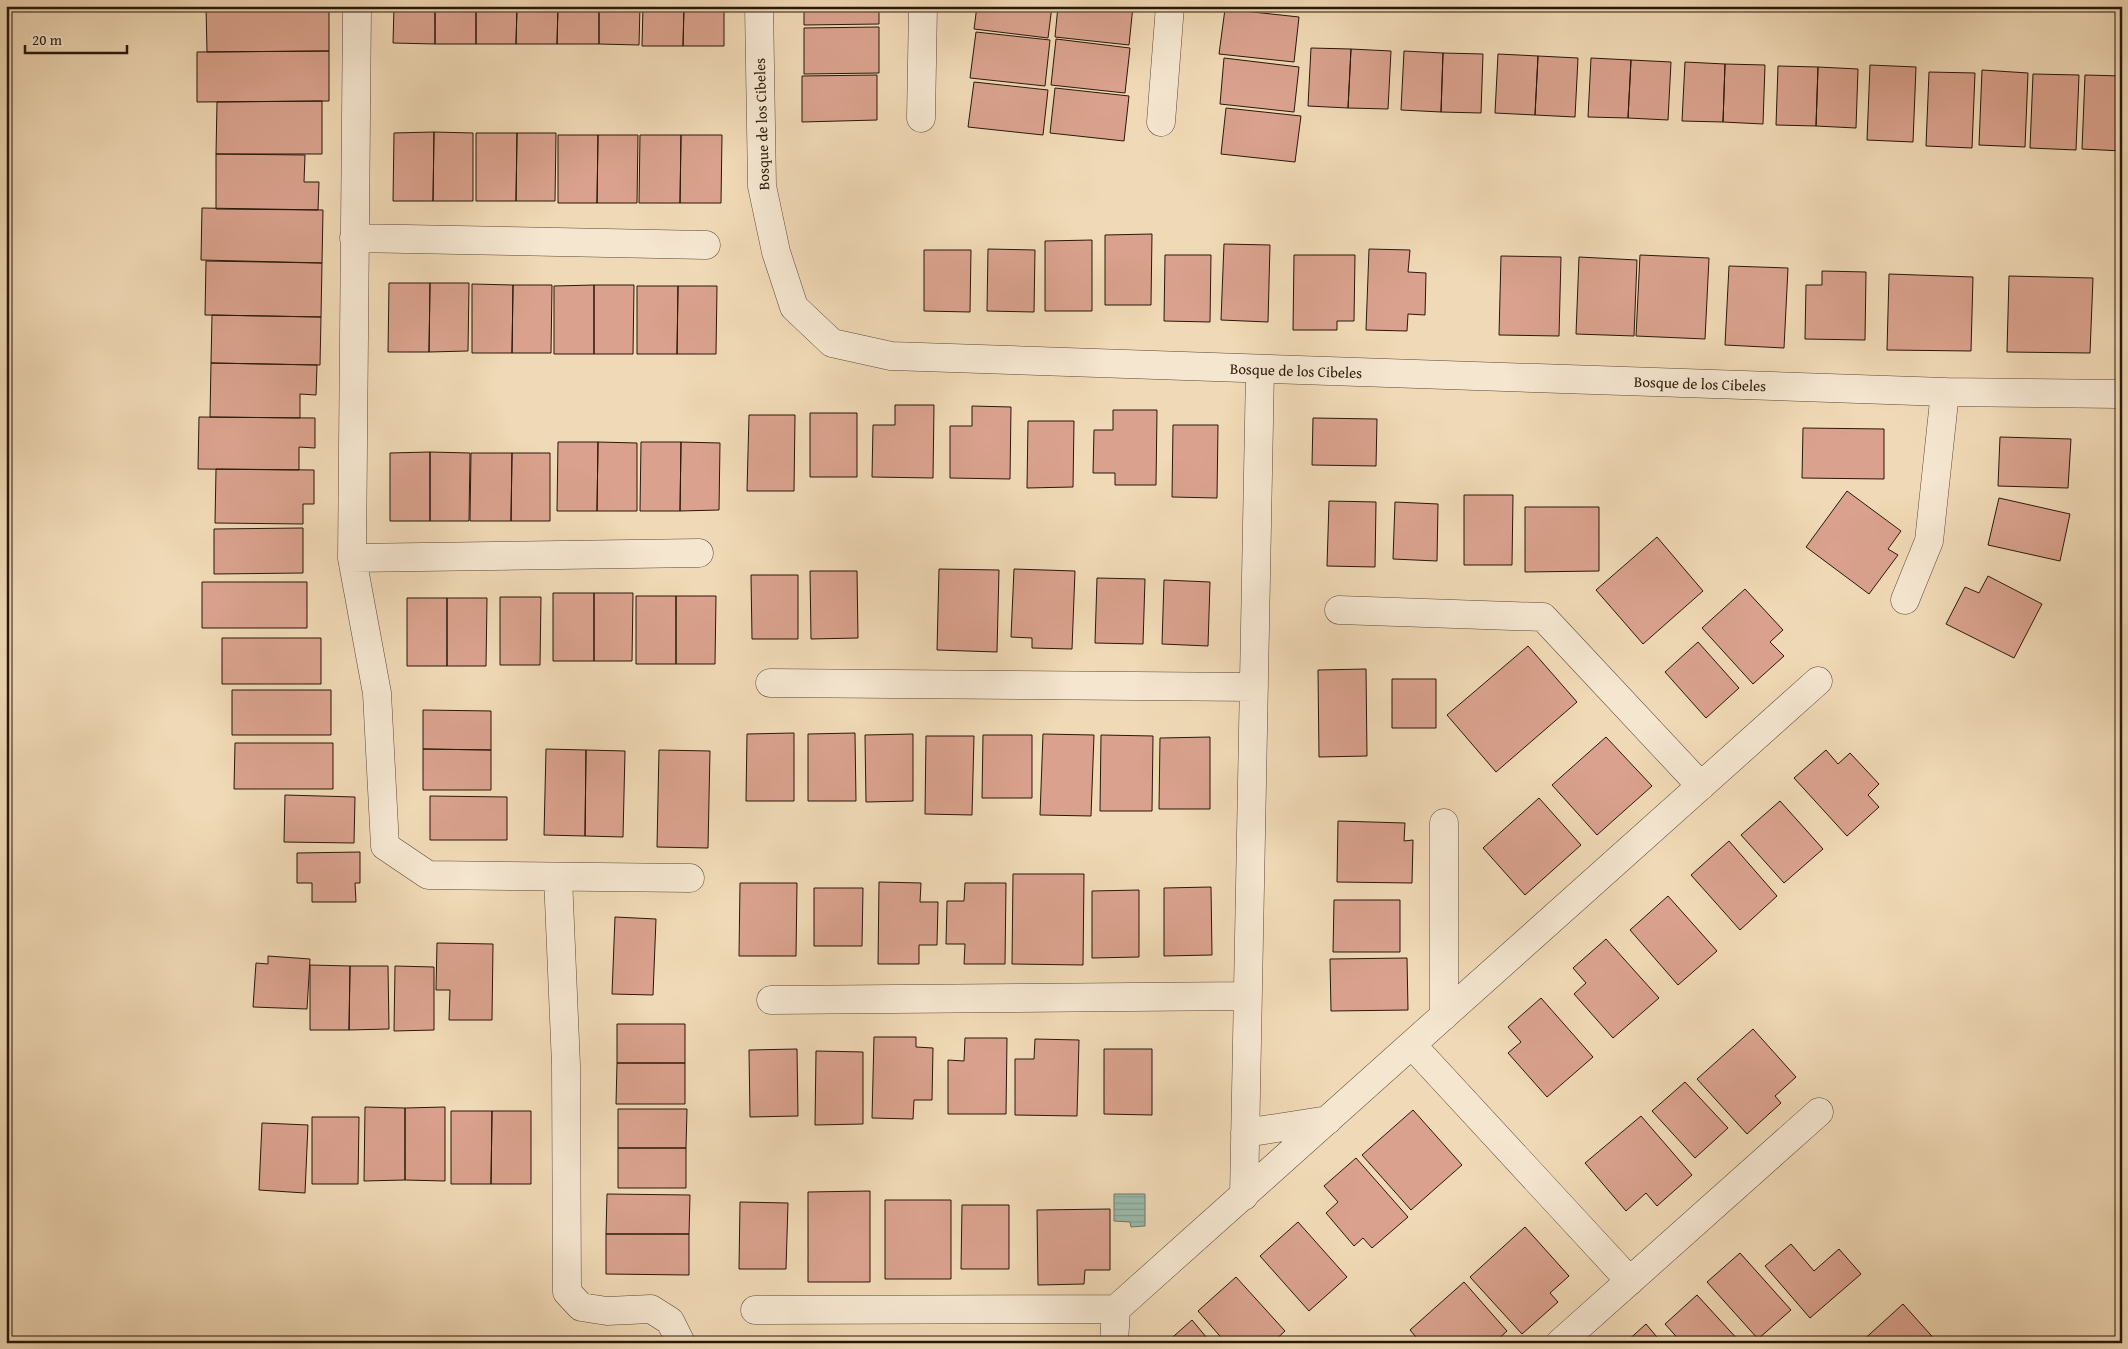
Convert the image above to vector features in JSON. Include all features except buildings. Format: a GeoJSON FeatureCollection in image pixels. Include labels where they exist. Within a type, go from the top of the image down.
{"type":"FeatureCollection","features":[{"type":"Feature","properties":{"kind":"street"},"geometry":{"type":"LineString","coordinates":[[357,6],[352,558],[377,693],[385,846],[428,875],[690,878]]}},
{"type":"Feature","properties":{"kind":"street","name":"Bosque de los Cibeles"},"geometry":{"type":"LineString","coordinates":[[759,6],[762,186],[776,252],[794,307],[832,343],[891,356],[1945,392],[2118,394]]}},
{"type":"Feature","properties":{"kind":"street"},"geometry":{"type":"LineString","coordinates":[[921,118],[923,6]]}},
{"type":"Feature","properties":{"kind":"street"},"geometry":{"type":"LineString","coordinates":[[1161,122],[1170,6]]}},
{"type":"Feature","properties":{"kind":"street"},"geometry":{"type":"LineString","coordinates":[[354,238],[706,245]]}},
{"type":"Feature","properties":{"kind":"street"},"geometry":{"type":"LineString","coordinates":[[1244,1196],[1260,370]]}},
{"type":"Feature","properties":{"kind":"street"},"geometry":{"type":"LineString","coordinates":[[1905,600],[1929,541],[1945,392]]}},
{"type":"Feature","properties":{"kind":"street"},"geometry":{"type":"LineString","coordinates":[[352,558],[699,553]]}},
{"type":"Feature","properties":{"kind":"street"},"geometry":{"type":"LineString","coordinates":[[1339,610],[1543,617],[1700,786]]}},
{"type":"Feature","properties":{"kind":"street"},"geometry":{"type":"LineString","coordinates":[[755,1310],[1116,1310],[1818,681]]}},
{"type":"Feature","properties":{"kind":"street"},"geometry":{"type":"LineString","coordinates":[[770,683],[1254,687]]}},
{"type":"Feature","properties":{"kind":"street"},"geometry":{"type":"LineString","coordinates":[[1444,823],[1444,1016]]}},
{"type":"Feature","properties":{"kind":"street"},"geometry":{"type":"LineString","coordinates":[[558,877],[566,1065],[567,1292],[581,1307],[607,1310],[651,1309],[670,1321],[681,1343]]}},
{"type":"Feature","properties":{"kind":"street"},"geometry":{"type":"LineString","coordinates":[[771,1000],[1247,996]]}},
{"type":"Feature","properties":{"kind":"street"},"geometry":{"type":"LineString","coordinates":[[1412,1045],[1630,1281]]}},
{"type":"Feature","properties":{"kind":"street"},"geometry":{"type":"LineString","coordinates":[[1560,1343],[1819,1112]]}},
{"type":"Feature","properties":{"kind":"street"},"geometry":{"type":"LineString","coordinates":[[1245,1134],[1328,1120]]}},
{"type":"Feature","properties":{"kind":"street"},"geometry":{"type":"LineString","coordinates":[[1114,1343],[1116,1310]]}},
{"type":"Feature","properties":{"kind":"shaded area"},"geometry":{"type":"Polygon","coordinates":[[[1114,1194],[1145,1194],[1145,1226],[1131,1227],[1130,1222],[1114,1221],[1114,1194]]]}}]}
